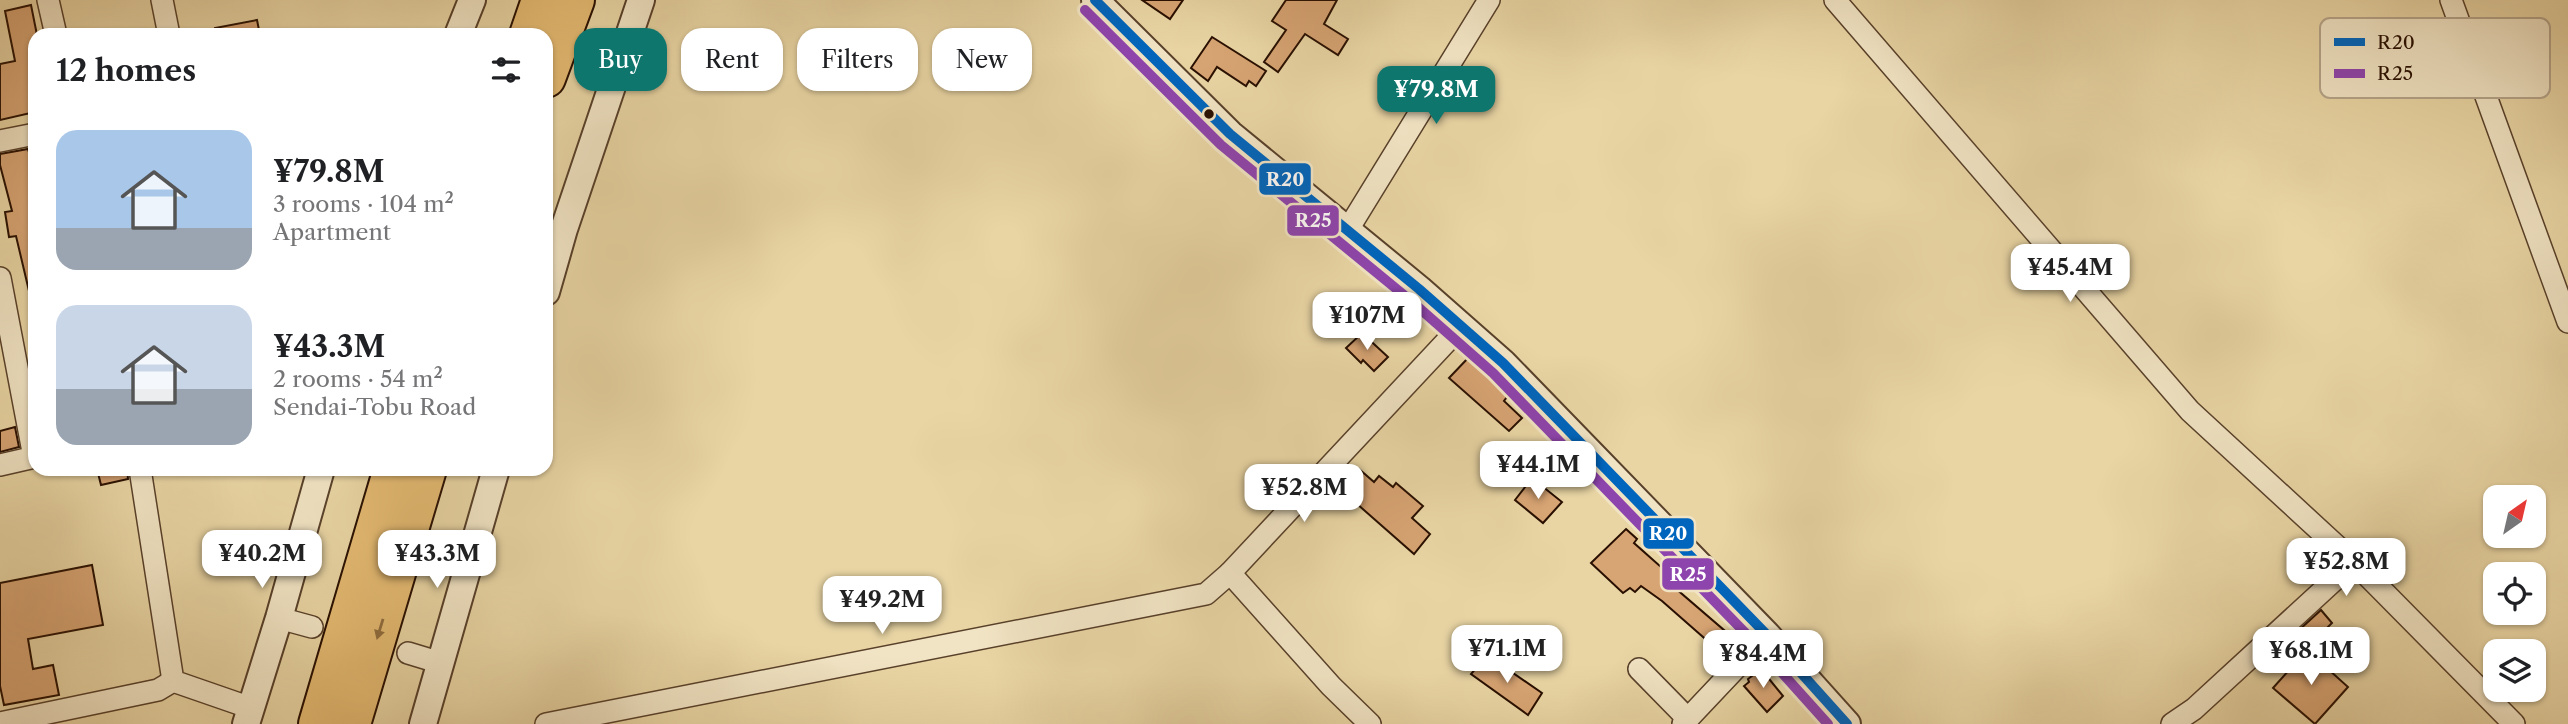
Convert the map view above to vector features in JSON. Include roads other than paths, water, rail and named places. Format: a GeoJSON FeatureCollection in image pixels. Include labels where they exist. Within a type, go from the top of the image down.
{"type":"FeatureCollection","features":[{"type":"Feature","properties":{"kind":"highway"},"geometry":{"type":"LineString","coordinates":[[531,28],[541,0]]}},
{"type":"Feature","properties":{"kind":"highway"},"geometry":{"type":"LineString","coordinates":[[553,59],[575,0]]}},
{"type":"Feature","properties":{"kind":"highway"},"geometry":{"type":"LineString","coordinates":[[318,724],[391,476]]}},
{"type":"Feature","properties":{"kind":"highway"},"geometry":{"type":"LineString","coordinates":[[351,724],[425,476]]}},
{"type":"Feature","properties":{"kind":"street"},"geometry":{"type":"LineString","coordinates":[[48,0],[54,28]]}},
{"type":"Feature","properties":{"kind":"street"},"geometry":{"type":"LineString","coordinates":[[162,0],[168,28]]}},
{"type":"Feature","properties":{"kind":"street"},"geometry":{"type":"LineString","coordinates":[[461,28],[472,0]]}},
{"type":"Feature","properties":{"kind":"street"},"geometry":{"type":"LineString","coordinates":[[553,268],[641,0]]}},
{"type":"Feature","properties":{"kind":"street"},"geometry":{"type":"LineString","coordinates":[[1095,0],[1230,134],[1462,326],[1557,418],[1767,635],[1847,724]]}},
{"type":"Feature","properties":{"kind":"street"},"geometry":{"type":"LineString","coordinates":[[1347,231],[1489,0]]}},
{"type":"Feature","properties":{"kind":"street"},"geometry":{"type":"LineString","coordinates":[[1835,0],[2190,411],[2354,562],[2514,724]]}},
{"type":"Feature","properties":{"kind":"street"},"geometry":{"type":"LineString","coordinates":[[2451,0],[2458,18]]}},
{"type":"Feature","properties":{"kind":"street"},"geometry":{"type":"LineString","coordinates":[[2487,98],[2568,322]]}},
{"type":"Feature","properties":{"kind":"street"},"geometry":{"type":"LineString","coordinates":[[0,141],[28,135]]}},
{"type":"Feature","properties":{"kind":"street"},"geometry":{"type":"LineString","coordinates":[[0,278],[3,309],[28,425]]}},
{"type":"Feature","properties":{"kind":"street"},"geometry":{"type":"LineString","coordinates":[[546,724],[1206,594],[1230,573],[1462,326]]}},
{"type":"Feature","properties":{"kind":"street"},"geometry":{"type":"LineString","coordinates":[[0,465],[28,459]]}},
{"type":"Feature","properties":{"kind":"street"},"geometry":{"type":"LineString","coordinates":[[141,476],[173,681]]}},
{"type":"Feature","properties":{"kind":"street"},"geometry":{"type":"LineString","coordinates":[[173,681],[248,716],[319,476]]}},
{"type":"Feature","properties":{"kind":"street"},"geometry":{"type":"LineString","coordinates":[[423,724],[494,476]]}},
{"type":"Feature","properties":{"kind":"street"},"geometry":{"type":"LineString","coordinates":[[2172,724],[2194,709],[2354,562]]}},
{"type":"Feature","properties":{"kind":"street"},"geometry":{"type":"LineString","coordinates":[[1230,573],[1331,686],[1370,724]]}},
{"type":"Feature","properties":{"kind":"street"},"geometry":{"type":"LineString","coordinates":[[279,618],[312,627]]}},
{"type":"Feature","properties":{"kind":"street"},"geometry":{"type":"LineString","coordinates":[[1639,669],[1685,721],[1767,635]]}},
{"type":"Feature","properties":{"kind":"street"},"geometry":{"type":"LineString","coordinates":[[408,653],[441,663]]}},
{"type":"Feature","properties":{"kind":"street"},"geometry":{"type":"LineString","coordinates":[[0,723],[158,690],[173,681]]}}]}
